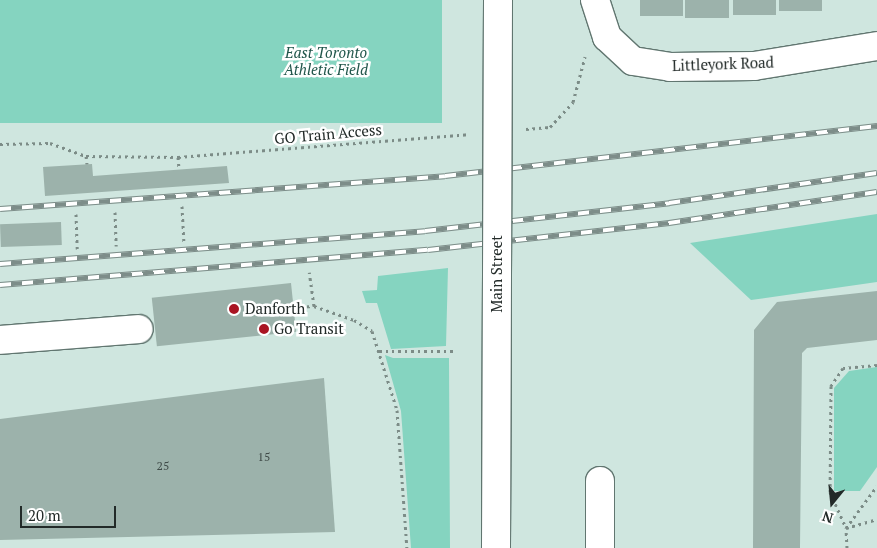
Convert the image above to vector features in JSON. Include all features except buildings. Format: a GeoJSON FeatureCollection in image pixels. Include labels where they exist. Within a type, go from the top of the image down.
{"type":"FeatureCollection","features":[{"type":"Feature","properties":{"kind":"street","name":"Main Street"},"geometry":{"type":"LineString","coordinates":[[496,548],[498,0]]}},
{"type":"Feature","properties":{"kind":"street"},"geometry":{"type":"LineString","coordinates":[[594,0],[607,37]]}},
{"type":"Feature","properties":{"kind":"street","name":"Littleyork Road"},"geometry":{"type":"LineString","coordinates":[[607,37],[632,61],[670,67],[754,66],[877,46]]}},
{"type":"Feature","properties":{"kind":"street"},"geometry":{"type":"LineString","coordinates":[[0,340],[138,329]]}},
{"type":"Feature","properties":{"kind":"street"},"geometry":{"type":"LineString","coordinates":[[600,481],[600,548]]}},
{"type":"Feature","properties":{"kind":"path"},"geometry":{"type":"LineString","coordinates":[[521,129],[550,126],[562,114],[573,102],[585,57],[607,37]]}},
{"type":"Feature","properties":{"kind":"path","name":"GO Train Access"},"geometry":{"type":"LineString","coordinates":[[0,144],[50,142],[86,156],[178,157],[472,134]]}},
{"type":"Feature","properties":{"kind":"path"},"geometry":{"type":"LineString","coordinates":[[86,156],[87,164]]}},
{"type":"Feature","properties":{"kind":"path"},"geometry":{"type":"LineString","coordinates":[[178,157],[179,169]]}},
{"type":"Feature","properties":{"kind":"path"},"geometry":{"type":"LineString","coordinates":[[182,206],[184,242]]}},
{"type":"Feature","properties":{"kind":"path"},"geometry":{"type":"LineString","coordinates":[[115,212],[116,246]]}},
{"type":"Feature","properties":{"kind":"path"},"geometry":{"type":"LineString","coordinates":[[76,214],[77,248]]}},
{"type":"Feature","properties":{"kind":"path"},"geometry":{"type":"LineString","coordinates":[[309,272],[314,306]]}},
{"type":"Feature","properties":{"kind":"path"},"geometry":{"type":"LineString","coordinates":[[294,308],[314,306],[354,320],[372,331],[397,410],[407,548]]}},
{"type":"Feature","properties":{"kind":"path"},"geometry":{"type":"LineString","coordinates":[[379,352],[455,351]]}},
{"type":"Feature","properties":{"kind":"path"},"geometry":{"type":"LineString","coordinates":[[847,548],[846,528],[830,492],[830,386],[844,368],[877,365]]}},
{"type":"Feature","properties":{"kind":"path"},"geometry":{"type":"LineString","coordinates":[[846,528],[877,486]]}},
{"type":"Feature","properties":{"kind":"path"},"geometry":{"type":"LineString","coordinates":[[846,528],[877,519]]}},
{"type":"Feature","properties":{"kind":"green space","name":"East Toronto Athletic Field"},"geometry":{"type":"Polygon","coordinates":[[[0,0],[442,0],[442,123],[0,123],[0,0]]]}},
{"type":"Feature","properties":{"kind":"green space"},"geometry":{"type":"Polygon","coordinates":[[[877,214],[877,282],[751,300],[690,243],[877,214]]]}},
{"type":"Feature","properties":{"kind":"green space"},"geometry":{"type":"Polygon","coordinates":[[[448,268],[446,346],[391,349],[377,303],[366,303],[362,291],[377,290],[378,276],[448,268]]]}},
{"type":"Feature","properties":{"kind":"green space"},"geometry":{"type":"Polygon","coordinates":[[[385,355],[393,358],[449,358],[450,548],[411,548],[401,411],[385,355]]]}},
{"type":"Feature","properties":{"kind":"green space"},"geometry":{"type":"Polygon","coordinates":[[[877,367],[877,467],[860,491],[834,491],[834,388],[849,371],[877,367]]]}},
{"type":"Feature","properties":{"kind":"tram line"},"geometry":{"type":"LineString","coordinates":[[488,548],[490,0]]}},
{"type":"Feature","properties":{"kind":"tram line"},"geometry":{"type":"LineString","coordinates":[[503,548],[505,0]]}},
{"type":"Feature","properties":{"kind":"railway"},"geometry":{"type":"LineString","coordinates":[[0,209],[445,176],[877,126]]}},
{"type":"Feature","properties":{"kind":"railway"},"geometry":{"type":"LineString","coordinates":[[0,264],[425,231],[669,203],[877,173]]}},
{"type":"Feature","properties":{"kind":"railway"},"geometry":{"type":"LineString","coordinates":[[0,285],[428,250],[669,223],[877,192]]}},
{"type":"Feature","properties":{"kind":"place","name":"Danforth"},"geometry":{"type":"Point","coordinates":[234,309]}},
{"type":"Feature","properties":{"kind":"place","name":"Go Transit"},"geometry":{"type":"Point","coordinates":[264,329]}}]}
